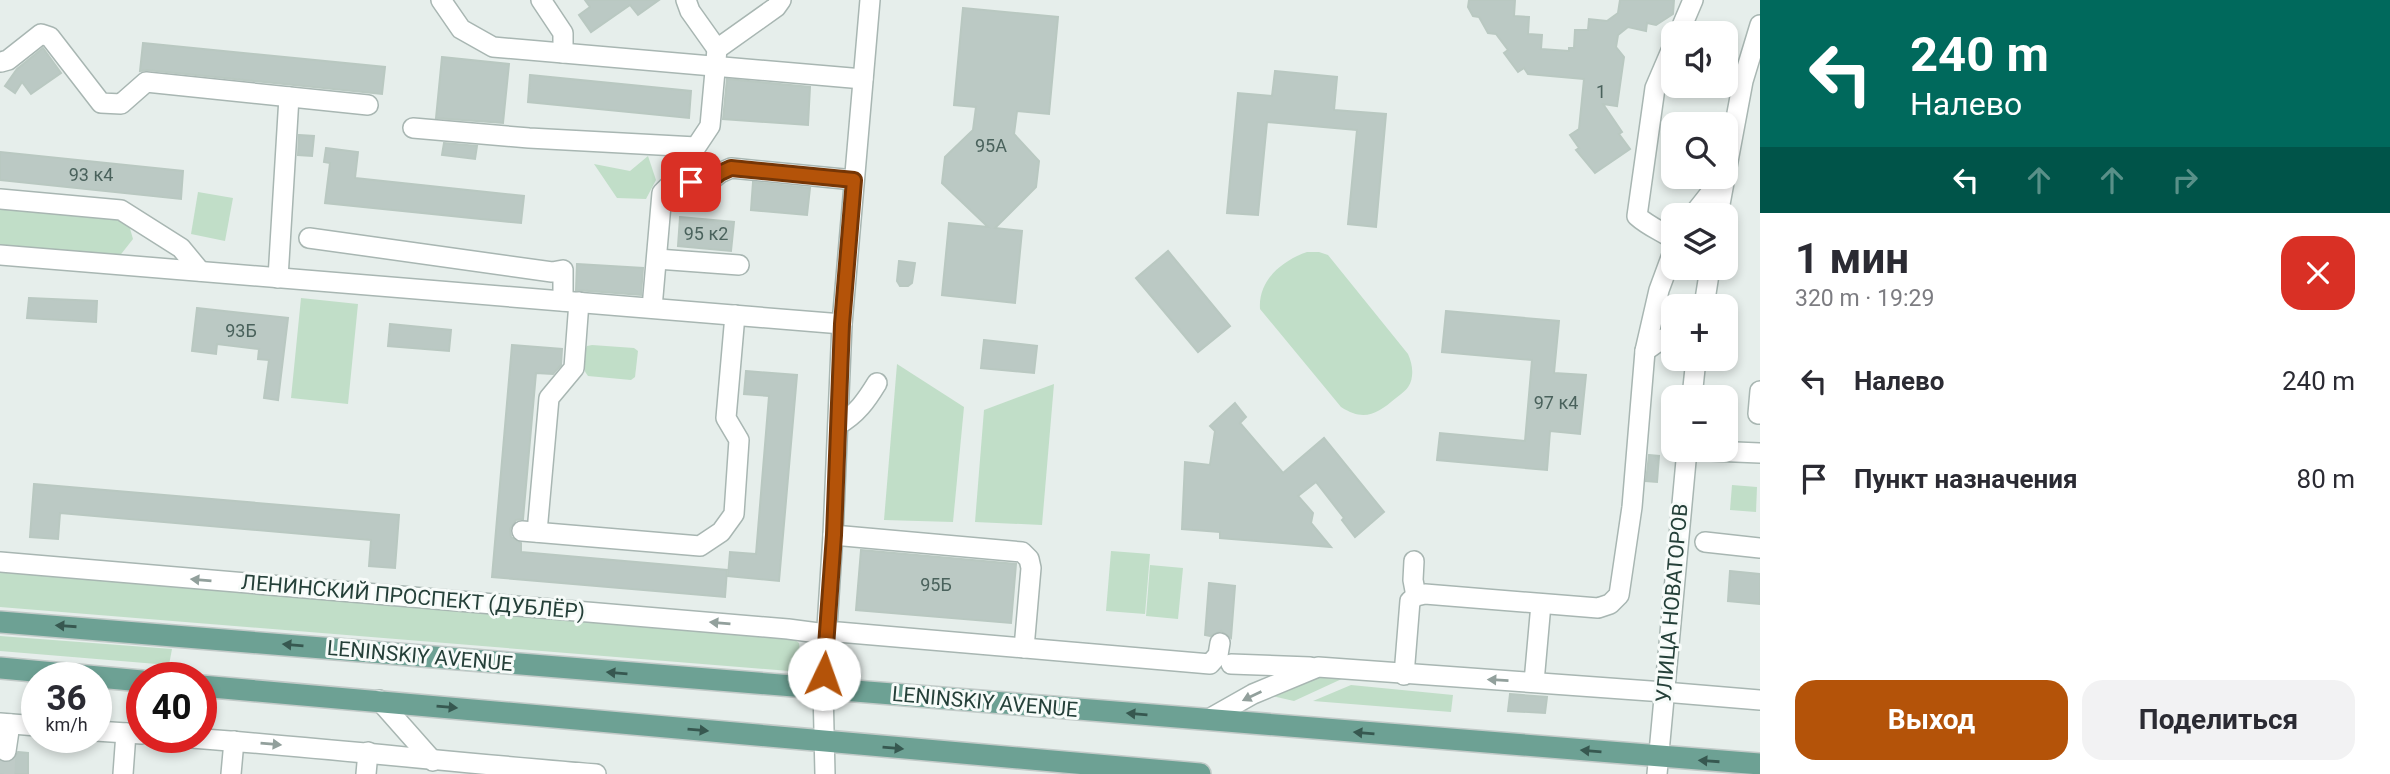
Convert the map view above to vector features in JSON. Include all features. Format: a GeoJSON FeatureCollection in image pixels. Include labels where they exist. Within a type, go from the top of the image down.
{"type":"FeatureCollection","features":[{"type":"Feature","properties":{"kind":"main road","name":"LENINSKIY AVENUE"},"geometry":{"type":"LineString","coordinates":[[0,622],[1207,720],[1658,765],[1760,764]]}},
{"type":"Feature","properties":{"kind":"main road"},"geometry":{"type":"LineString","coordinates":[[0,668],[126,680]]}},
{"type":"Feature","properties":{"kind":"main road"},"geometry":{"type":"LineString","coordinates":[[217,687],[824,743],[1200,774]]}},
{"type":"Feature","properties":{"kind":"street"},"geometry":{"type":"LineString","coordinates":[[441,0],[461,29],[493,47],[563,53],[716,58],[863,79]]}},
{"type":"Feature","properties":{"kind":"street"},"geometry":{"type":"LineString","coordinates":[[541,0],[563,33],[563,53]]}},
{"type":"Feature","properties":{"kind":"street"},"geometry":{"type":"LineString","coordinates":[[413,128],[529,138],[696,147],[710,126],[716,58],[686,0]]}},
{"type":"Feature","properties":{"kind":"street"},"geometry":{"type":"LineString","coordinates":[[716,58],[776,7],[780,0]]}},
{"type":"Feature","properties":{"kind":"street"},"geometry":{"type":"LineString","coordinates":[[825,774],[824,688],[832,633],[842,324],[870,0]]}},
{"type":"Feature","properties":{"kind":"street"},"geometry":{"type":"LineString","coordinates":[[1684,21],[1693,0]]}},
{"type":"Feature","properties":{"kind":"street"},"geometry":{"type":"LineString","coordinates":[[1737,112],[1760,25]]}},
{"type":"Feature","properties":{"kind":"street"},"geometry":{"type":"LineString","coordinates":[[0,62],[8,60],[41,34],[50,37],[101,103],[121,104],[146,82],[368,105]]}},
{"type":"Feature","properties":{"kind":"street"},"geometry":{"type":"LineString","coordinates":[[1661,74],[1655,88],[1637,216],[1647,225],[1661,231]]}},
{"type":"Feature","properties":{"kind":"street"},"geometry":{"type":"LineString","coordinates":[[278,278],[289,97]]}},
{"type":"Feature","properties":{"kind":"street"},"geometry":{"type":"LineString","coordinates":[[652,308],[662,193],[672,183],[709,182],[731,168],[854,180]]}},
{"type":"Feature","properties":{"kind":"street"},"geometry":{"type":"LineString","coordinates":[[1702,203],[1713,189]]}},
{"type":"Feature","properties":{"kind":"street"},"geometry":{"type":"LineString","coordinates":[[0,199],[121,210],[181,248],[200,271]]}},
{"type":"Feature","properties":{"kind":"street"},"geometry":{"type":"LineString","coordinates":[[309,238],[552,272],[563,270],[571,302],[574,368],[549,398],[530,531],[699,546],[721,532],[734,514],[739,440],[726,418],[736,315]]}},
{"type":"Feature","properties":{"kind":"street"},"geometry":{"type":"LineString","coordinates":[[0,255],[842,324]]}},
{"type":"Feature","properties":{"kind":"street"},"geometry":{"type":"LineString","coordinates":[[657,259],[739,265]]}},
{"type":"Feature","properties":{"kind":"street"},"geometry":{"type":"LineString","coordinates":[[1404,674],[1410,601],[1416,596],[1425,594],[1598,608],[1610,604],[1619,595],[1632,507],[1645,351],[1662,280]]}},
{"type":"Feature","properties":{"kind":"street"},"geometry":{"type":"LineString","coordinates":[[1645,351],[1661,340]]}},
{"type":"Feature","properties":{"kind":"street"},"geometry":{"type":"LineString","coordinates":[[838,425],[853,416],[877,383]]}},
{"type":"Feature","properties":{"kind":"street"},"geometry":{"type":"LineString","coordinates":[[1760,391],[1760,414]]}},
{"type":"Feature","properties":{"kind":"street"},"geometry":{"type":"LineString","coordinates":[[1738,452],[1760,453]]}},
{"type":"Feature","properties":{"kind":"street","name":"УЛИЦА НОВАТОРОВ"},"geometry":{"type":"LineString","coordinates":[[1658,765],[1686,462]]}},
{"type":"Feature","properties":{"kind":"street"},"geometry":{"type":"LineString","coordinates":[[834,535],[1022,552],[1029,559],[1031,568],[1024,648]]}},
{"type":"Feature","properties":{"kind":"street"},"geometry":{"type":"LineString","coordinates":[[1705,542],[1760,548]]}},
{"type":"Feature","properties":{"kind":"street"},"geometry":{"type":"LineString","coordinates":[[1413,561],[1416,596]]}},
{"type":"Feature","properties":{"kind":"street","name":"ЛЕНИНСКИЙ ПРОСПЕКТ (ДУБЛЁР)"},"geometry":{"type":"LineString","coordinates":[[0,562],[1210,664],[1218,655],[1220,643]]}},
{"type":"Feature","properties":{"kind":"street"},"geometry":{"type":"LineString","coordinates":[[1534,682],[1541,604]]}},
{"type":"Feature","properties":{"kind":"street"},"geometry":{"type":"LineString","coordinates":[[1231,664],[1318,667],[1760,700]]}},
{"type":"Feature","properties":{"kind":"street"},"geometry":{"type":"LineString","coordinates":[[1207,720],[1253,694],[1318,667]]}},
{"type":"Feature","properties":{"kind":"street"},"geometry":{"type":"LineString","coordinates":[[379,701],[433,761]]}},
{"type":"Feature","properties":{"kind":"street"},"geometry":{"type":"LineString","coordinates":[[5,723],[6,751]]}},
{"type":"Feature","properties":{"kind":"street"},"geometry":{"type":"LineString","coordinates":[[217,740],[596,774]]}},
{"type":"Feature","properties":{"kind":"street"},"geometry":{"type":"LineString","coordinates":[[231,774],[234,741]]}},
{"type":"Feature","properties":{"kind":"street"},"geometry":{"type":"LineString","coordinates":[[817,774],[824,743]]}},
{"type":"Feature","properties":{"kind":"street"},"geometry":{"type":"LineString","coordinates":[[366,774],[368,752]]}},
{"type":"Feature","properties":{"kind":"street"},"geometry":{"type":"LineString","coordinates":[[123,774],[129,753]]}},
{"type":"Feature","properties":{"kind":"green space"},"geometry":{"type":"Polygon","coordinates":[[[648,156],[656,180],[646,199],[617,198],[594,164],[630,171],[648,156]]]}},
{"type":"Feature","properties":{"kind":"green space"},"geometry":{"type":"Polygon","coordinates":[[[198,192],[233,198],[225,241],[191,234],[198,192]]]}},
{"type":"Feature","properties":{"kind":"green space"},"geometry":{"type":"Polygon","coordinates":[[[0,207],[120,218],[129,225],[133,239],[118,258],[0,249],[0,207]]]}},
{"type":"Feature","properties":{"kind":"green space"},"geometry":{"type":"Polygon","coordinates":[[[1307,252],[1328,255],[1408,354],[1412,370],[1409,386],[1376,412],[1357,414],[1341,407],[1260,309],[1263,290],[1273,273],[1288,261],[1307,252]]]}},
{"type":"Feature","properties":{"kind":"green space"},"geometry":{"type":"Polygon","coordinates":[[[301,298],[358,304],[348,404],[291,398],[301,298]]]}},
{"type":"Feature","properties":{"kind":"green space"},"geometry":{"type":"Polygon","coordinates":[[[587,346],[634,348],[638,351],[635,377],[631,380],[588,376],[583,357],[587,346]]]}},
{"type":"Feature","properties":{"kind":"green space"},"geometry":{"type":"Polygon","coordinates":[[[897,364],[964,407],[953,522],[884,520],[897,364]]]}},
{"type":"Feature","properties":{"kind":"green space"},"geometry":{"type":"Polygon","coordinates":[[[1054,384],[1042,525],[975,522],[984,410],[1054,384]]]}},
{"type":"Feature","properties":{"kind":"green space"},"geometry":{"type":"Polygon","coordinates":[[[1732,485],[1757,487],[1756,512],[1730,510],[1732,485]]]}},
{"type":"Feature","properties":{"kind":"green space"},"geometry":{"type":"Polygon","coordinates":[[[1111,551],[1150,554],[1145,614],[1106,611],[1111,551]]]}},
{"type":"Feature","properties":{"kind":"green space"},"geometry":{"type":"Polygon","coordinates":[[[1150,565],[1183,568],[1178,619],[1146,616],[1150,565]]]}},
{"type":"Feature","properties":{"kind":"green space"},"geometry":{"type":"Polygon","coordinates":[[[0,570],[791,637],[799,643],[801,659],[789,671],[0,607],[0,570]]]}},
{"type":"Feature","properties":{"kind":"green space"},"geometry":{"type":"Polygon","coordinates":[[[0,636],[172,649],[170,662],[133,662],[0,651],[0,636]]]}},
{"type":"Feature","properties":{"kind":"green space"},"geometry":{"type":"Polygon","coordinates":[[[1321,675],[1346,677],[1294,701],[1268,695],[1321,675]]]}},
{"type":"Feature","properties":{"kind":"green space"},"geometry":{"type":"Polygon","coordinates":[[[1351,685],[1453,695],[1451,712],[1313,701],[1351,685]]]}},
{"type":"Feature","properties":{"kind":"building"},"geometry":{"type":"Polygon","coordinates":[[[585,0],[659,0],[638,15],[630,5],[591,32],[579,15],[590,7],[585,0]]]}},
{"type":"Feature","properties":{"kind":"building"},"geometry":{"type":"Polygon","coordinates":[[[1469,0],[1515,0],[1514,16],[1529,17],[1528,34],[1542,35],[1541,49],[1569,51],[1569,48],[1574,48],[1575,30],[1588,30],[1589,19],[1607,21],[1618,13],[1620,0],[1674,0],[1673,14],[1656,25],[1647,23],[1646,31],[1628,27],[1618,35],[1616,47],[1624,57],[1617,106],[1603,104],[1630,149],[1595,173],[1576,150],[1579,148],[1570,135],[1579,129],[1584,79],[1528,74],[1524,68],[1518,72],[1504,53],[1508,50],[1496,34],[1488,33],[1479,17],[1473,16],[1468,7],[1469,0]]]}},
{"type":"Feature","properties":{"kind":"building"},"geometry":{"type":"Polygon","coordinates":[[[963,8],[1058,17],[1049,114],[1017,111],[1014,134],[1039,161],[1036,187],[995,228],[1022,231],[1015,303],[942,295],[949,223],[988,227],[942,183],[945,157],[973,130],[976,107],[954,105],[963,8]]]}},
{"type":"Feature","properties":{"kind":"building"},"geometry":{"type":"Polygon","coordinates":[[[143,43],[385,67],[382,94],[140,71],[143,43]]]}},
{"type":"Feature","properties":{"kind":"building"},"geometry":{"type":"Polygon","coordinates":[[[43,48],[61,73],[31,94],[22,82],[15,93],[5,86],[17,69],[43,48]]]}},
{"type":"Feature","properties":{"kind":"building"},"geometry":{"type":"Polygon","coordinates":[[[442,57],[509,64],[503,123],[436,118],[442,57]]]}},
{"type":"Feature","properties":{"kind":"building"},"geometry":{"type":"Polygon","coordinates":[[[1275,71],[1337,77],[1334,110],[1386,114],[1376,227],[1348,224],[1357,130],[1267,122],[1258,215],[1227,213],[1238,93],[1272,96],[1275,71]]]}},
{"type":"Feature","properties":{"kind":"building"},"geometry":{"type":"Polygon","coordinates":[[[530,75],[691,91],[689,118],[528,102],[530,75]]]}},
{"type":"Feature","properties":{"kind":"building"},"geometry":{"type":"Polygon","coordinates":[[[727,79],[810,87],[808,125],[723,119],[727,79]]]}},
{"type":"Feature","properties":{"kind":"building"},"geometry":{"type":"Polygon","coordinates":[[[299,135],[314,136],[312,156],[298,155],[299,135]]]}},
{"type":"Feature","properties":{"kind":"building"},"geometry":{"type":"Polygon","coordinates":[[[444,143],[477,146],[475,159],[442,155],[444,143]]]}},
{"type":"Feature","properties":{"kind":"building"},"geometry":{"type":"Polygon","coordinates":[[[326,148],[358,152],[355,178],[524,196],[521,223],[325,203],[330,163],[324,162],[326,148]]]}},
{"type":"Feature","properties":{"kind":"building"},"geometry":{"type":"Polygon","coordinates":[[[0,152],[183,171],[181,199],[0,180],[0,152]]]}},
{"type":"Feature","properties":{"kind":"building"},"geometry":{"type":"Polygon","coordinates":[[[753,182],[810,188],[807,215],[751,210],[753,182]]]}},
{"type":"Feature","properties":{"kind":"building"},"geometry":{"type":"Polygon","coordinates":[[[680,217],[734,222],[731,251],[678,246],[680,217]]]}},
{"type":"Feature","properties":{"kind":"building"},"geometry":{"type":"Polygon","coordinates":[[[1168,251],[1230,326],[1198,352],[1136,278],[1168,251]]]}},
{"type":"Feature","properties":{"kind":"building"},"geometry":{"type":"Polygon","coordinates":[[[899,261],[915,263],[912,283],[908,286],[900,286],[897,281],[899,261]]]}},
{"type":"Feature","properties":{"kind":"building"},"geometry":{"type":"Polygon","coordinates":[[[577,264],[643,268],[641,295],[576,290],[577,264]]]}},
{"type":"Feature","properties":{"kind":"building"},"geometry":{"type":"Polygon","coordinates":[[[29,298],[97,301],[96,322],[27,318],[29,298]]]}},
{"type":"Feature","properties":{"kind":"building"},"geometry":{"type":"Polygon","coordinates":[[[197,308],[288,318],[278,400],[264,398],[269,360],[258,359],[259,349],[217,344],[216,354],[192,351],[197,308]]]}},
{"type":"Feature","properties":{"kind":"building"},"geometry":{"type":"Polygon","coordinates":[[[1446,311],[1559,321],[1554,373],[1586,375],[1580,434],[1550,431],[1547,470],[1437,460],[1440,433],[1525,441],[1532,360],[1442,352],[1446,311]]]}},
{"type":"Feature","properties":{"kind":"building"},"geometry":{"type":"Polygon","coordinates":[[[390,324],[451,330],[449,351],[388,346],[390,324]]]}},
{"type":"Feature","properties":{"kind":"building"},"geometry":{"type":"Polygon","coordinates":[[[984,340],[1037,346],[1034,373],[981,368],[984,340]]]}},
{"type":"Feature","properties":{"kind":"building"},"geometry":{"type":"Polygon","coordinates":[[[512,345],[562,349],[561,365],[553,374],[536,373],[523,519],[516,520],[510,529],[511,537],[521,543],[521,552],[727,570],[725,597],[492,577],[512,345]]]}},
{"type":"Feature","properties":{"kind":"building"},"geometry":{"type":"Polygon","coordinates":[[[746,371],[797,375],[779,581],[728,576],[730,552],[756,554],[769,396],[744,394],[746,371]]]}},
{"type":"Feature","properties":{"kind":"building"},"geometry":{"type":"Polygon","coordinates":[[[1235,403],[1246,417],[1240,423],[1283,473],[1324,438],[1384,512],[1355,537],[1316,482],[1298,496],[1313,513],[1311,523],[1331,547],[1220,538],[1220,532],[1182,529],[1185,462],[1210,465],[1215,431],[1210,426],[1235,403]]]}},
{"type":"Feature","properties":{"kind":"building"},"geometry":{"type":"Polygon","coordinates":[[[1649,455],[1659,456],[1657,482],[1646,481],[1649,455]]]}},
{"type":"Feature","properties":{"kind":"building"},"geometry":{"type":"Polygon","coordinates":[[[34,484],[399,515],[395,568],[369,566],[371,540],[60,513],[58,539],[30,537],[34,484]]]}},
{"type":"Feature","properties":{"kind":"building"},"geometry":{"type":"Polygon","coordinates":[[[861,550],[1016,564],[1011,623],[856,610],[861,550]]]}},
{"type":"Feature","properties":{"kind":"building"},"geometry":{"type":"Polygon","coordinates":[[[1730,571],[1760,574],[1760,604],[1728,601],[1730,571]]]}},
{"type":"Feature","properties":{"kind":"building"},"geometry":{"type":"Polygon","coordinates":[[[1209,583],[1235,586],[1231,638],[1221,631],[1210,636],[1205,635],[1209,583]]]}},
{"type":"Feature","properties":{"kind":"building"},"geometry":{"type":"Polygon","coordinates":[[[1510,694],[1547,697],[1545,713],[1508,711],[1510,694]]]}},
{"type":"Feature","properties":{"kind":"building"},"geometry":{"type":"Polygon","coordinates":[[[18,752],[28,753],[28,774],[0,774],[0,761],[11,762],[18,752]]]}},
{"type":"Feature","properties":{"kind":"tunnel"},"geometry":{"type":"LineString","coordinates":[[5,774],[6,751]]}},
{"type":"Feature","properties":{"kind":"route"},"geometry":{"type":"LineString","coordinates":[[691,182],[709,182],[731,168],[854,180],[842,324],[834,535],[824,674]]}}]}
